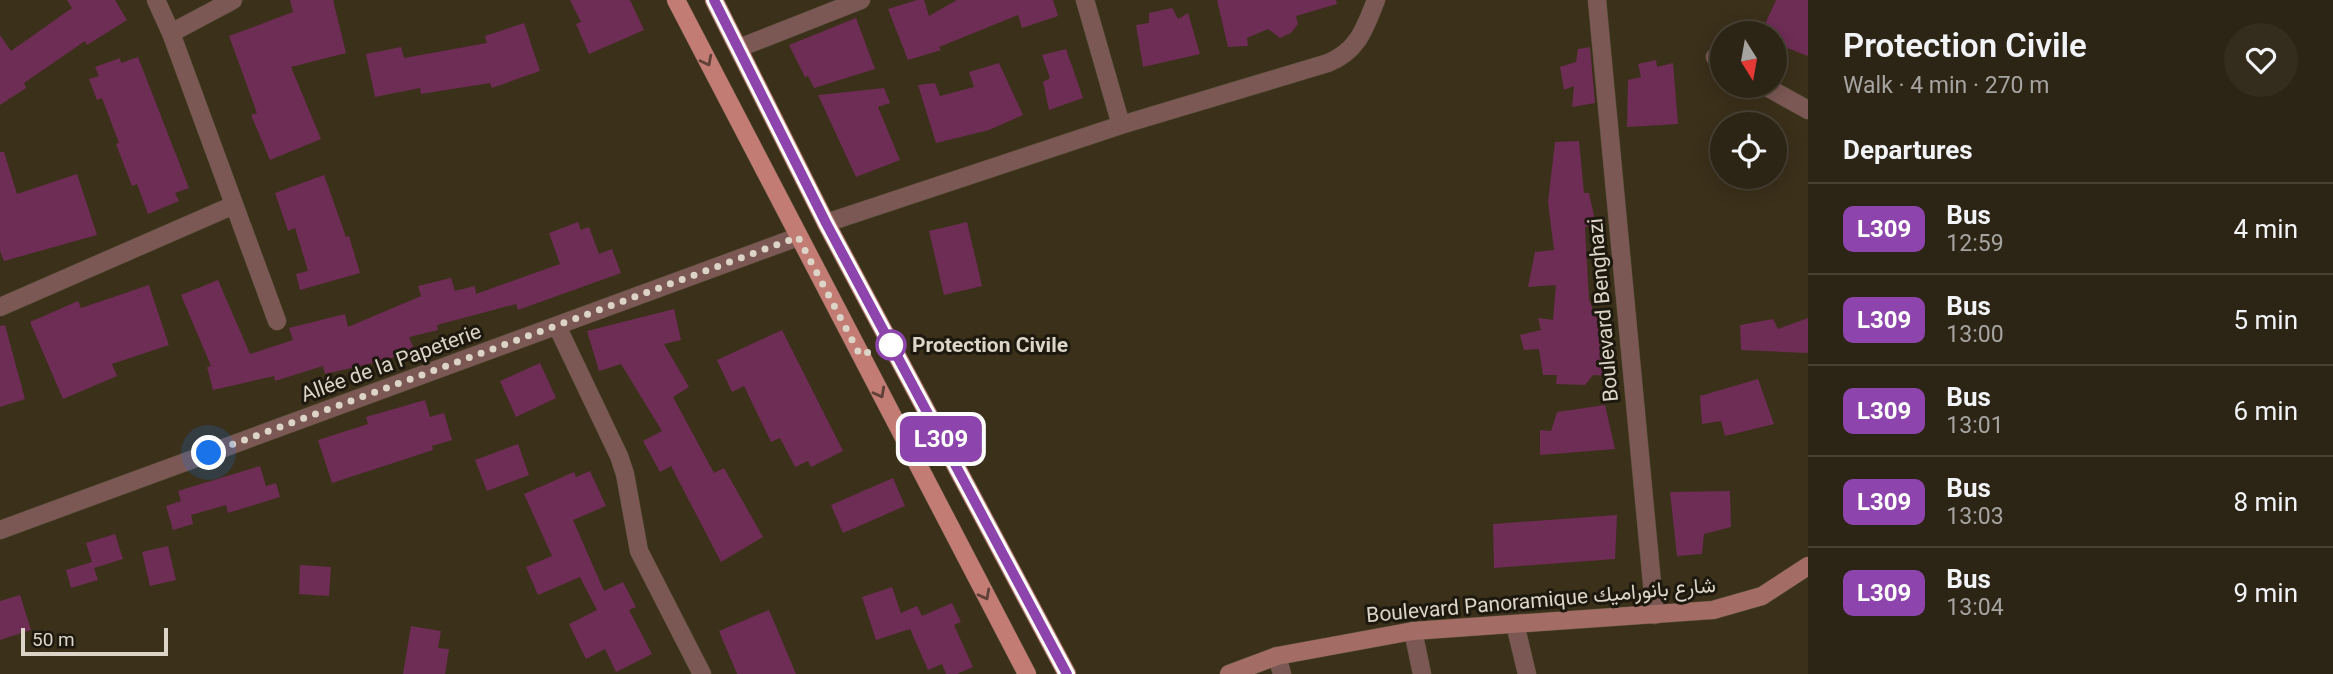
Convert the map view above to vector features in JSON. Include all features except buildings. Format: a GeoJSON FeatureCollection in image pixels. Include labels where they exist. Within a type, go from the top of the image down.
{"type":"FeatureCollection","features":[{"type":"Feature","properties":{"kind":"main road"},"geometry":{"type":"LineString","coordinates":[[676,0],[1027,674]]}},
{"type":"Feature","properties":{"kind":"main road"},"geometry":{"type":"LineString","coordinates":[[714,0],[826,223],[1067,674]]}},
{"type":"Feature","properties":{"kind":"main road","name":"Boulevard Panoramique شارع بانوراميك"},"geometry":{"type":"LineString","coordinates":[[1229,674],[1277,656],[1413,631],[1713,610],[1762,596],[1797,576],[1808,566]]}},
{"type":"Feature","properties":{"kind":"street"},"geometry":{"type":"LineString","coordinates":[[156,0],[171,33],[277,321]]}},
{"type":"Feature","properties":{"kind":"street"},"geometry":{"type":"LineString","coordinates":[[171,33],[233,0]]}},
{"type":"Feature","properties":{"kind":"street"},"geometry":{"type":"LineString","coordinates":[[739,48],[861,0]]}},
{"type":"Feature","properties":{"kind":"street"},"geometry":{"type":"LineString","coordinates":[[1086,0],[1121,125]]}},
{"type":"Feature","properties":{"kind":"street"},"geometry":{"type":"LineString","coordinates":[[826,223],[1121,125],[1343,57],[1362,35],[1376,0]]}},
{"type":"Feature","properties":{"kind":"street","name":"Boulevard Benghazi"},"geometry":{"type":"LineString","coordinates":[[1597,0],[1655,615]]}},
{"type":"Feature","properties":{"kind":"street"},"geometry":{"type":"LineString","coordinates":[[1786,98],[1808,110]]}},
{"type":"Feature","properties":{"kind":"street"},"geometry":{"type":"LineString","coordinates":[[0,307],[234,205]]}},
{"type":"Feature","properties":{"kind":"street","name":"Allée de la Papeterie"},"geometry":{"type":"LineString","coordinates":[[0,530],[798,237]]}},
{"type":"Feature","properties":{"kind":"street"},"geometry":{"type":"LineString","coordinates":[[557,327],[619,456],[625,474],[639,551],[702,674]]}},
{"type":"Feature","properties":{"kind":"street"},"geometry":{"type":"LineString","coordinates":[[1515,624],[1527,674]]}},
{"type":"Feature","properties":{"kind":"street"},"geometry":{"type":"LineString","coordinates":[[1413,631],[1422,674]]}},
{"type":"Feature","properties":{"kind":"street"},"geometry":{"type":"LineString","coordinates":[[1277,656],[1282,674]]}},
{"type":"Feature","properties":{"kind":"bus line","name":"L309"},"geometry":{"type":"LineString","coordinates":[[714,0],[826,223],[1067,674]]}},
{"type":"Feature","properties":{"kind":"place","name":"Protection Civile"},"geometry":{"type":"Point","coordinates":[891,345]}},
{"type":"Feature","properties":{"kind":"route"},"geometry":{"type":"LineString","coordinates":[[209,453],[798,237],[860,355],[891,345]]}}]}
